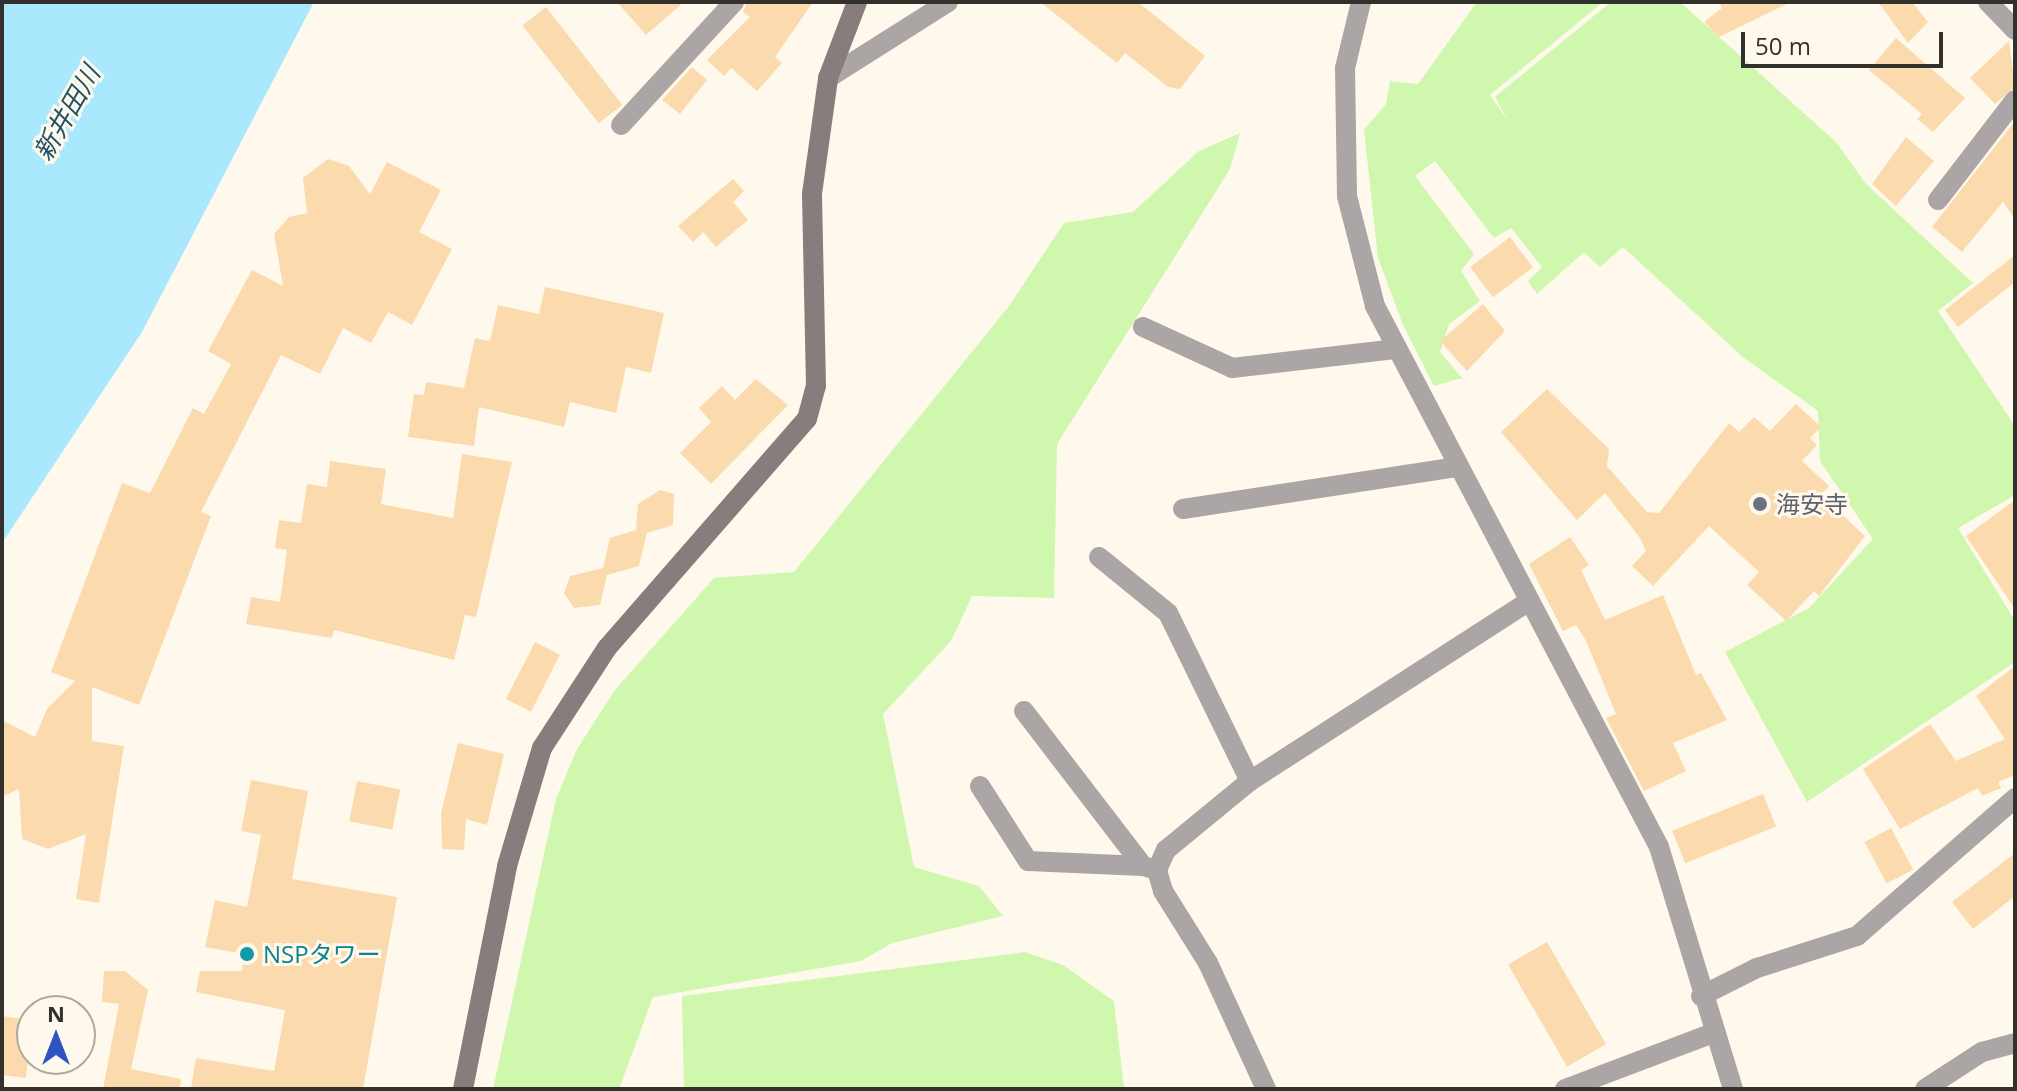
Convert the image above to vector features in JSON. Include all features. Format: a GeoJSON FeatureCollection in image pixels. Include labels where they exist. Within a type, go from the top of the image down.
{"type":"FeatureCollection","features":[{"type":"Feature","properties":{"kind":"street"},"geometry":{"type":"LineString","coordinates":[[621,125],[734,2]]}},
{"type":"Feature","properties":{"kind":"street"},"geometry":{"type":"LineString","coordinates":[[463,1089],[507,866],[542,748],[607,648],[807,419],[816,386],[812,194],[828,78],[857,2]]}},
{"type":"Feature","properties":{"kind":"street"},"geometry":{"type":"LineString","coordinates":[[828,78],[948,2]]}},
{"type":"Feature","properties":{"kind":"street"},"geometry":{"type":"LineString","coordinates":[[1361,2],[1345,68],[1347,196],[1375,306],[1659,847],[1701,996],[1733,1089]]}},
{"type":"Feature","properties":{"kind":"street"},"geometry":{"type":"LineString","coordinates":[[1988,2],[2015,30]]}},
{"type":"Feature","properties":{"kind":"street"},"geometry":{"type":"LineString","coordinates":[[1938,200],[2015,100]]}},
{"type":"Feature","properties":{"kind":"street"},"geometry":{"type":"LineString","coordinates":[[1143,327],[1232,368],[1397,349]]}},
{"type":"Feature","properties":{"kind":"street"},"geometry":{"type":"LineString","coordinates":[[1183,509],[1458,467]]}},
{"type":"Feature","properties":{"kind":"street"},"geometry":{"type":"LineString","coordinates":[[1099,557],[1168,613],[1250,781]]}},
{"type":"Feature","properties":{"kind":"street"},"geometry":{"type":"LineString","coordinates":[[1150,868],[1166,850],[1250,781],[1528,602]]}},
{"type":"Feature","properties":{"kind":"street"},"geometry":{"type":"LineString","coordinates":[[1024,711],[1150,868],[1266,1089]]}},
{"type":"Feature","properties":{"kind":"street"},"geometry":{"type":"LineString","coordinates":[[980,786],[1028,861],[1150,868]]}},
{"type":"Feature","properties":{"kind":"street"},"geometry":{"type":"LineString","coordinates":[[1701,996],[1757,968],[1857,936],[2015,798]]}},
{"type":"Feature","properties":{"kind":"street"},"geometry":{"type":"LineString","coordinates":[[1565,1089],[1713,1033]]}},
{"type":"Feature","properties":{"kind":"street"},"geometry":{"type":"LineString","coordinates":[[1925,1089],[1982,1052],[2015,1043]]}},
{"type":"Feature","properties":{"kind":"green space"},"geometry":{"type":"Polygon","coordinates":[[[1477,2],[1603,2],[1490,95],[1509,122],[1495,97],[1611,2],[1680,2],[1836,142],[1866,184],[1973,283],[1938,311],[2015,426],[2015,495],[1958,528],[2015,621],[2015,662],[1807,802],[1725,652],[1809,608],[1873,539],[1820,461],[1818,411],[1744,358],[1623,247],[1600,267],[1584,252],[1537,294],[1528,281],[1542,267],[1511,228],[1494,238],[1435,161],[1415,176],[1474,254],[1461,271],[1480,301],[1449,324],[1440,352],[1462,378],[1434,386],[1403,325],[1378,258],[1364,130],[1386,104],[1390,81],[1418,84],[1477,2]]]}},
{"type":"Feature","properties":{"kind":"green space"},"geometry":{"type":"Polygon","coordinates":[[[1240,133],[1230,169],[1057,444],[1054,598],[972,596],[951,641],[883,714],[914,867],[979,886],[1003,916],[892,943],[861,961],[653,997],[619,1089],[493,1089],[556,799],[577,749],[615,690],[714,578],[794,572],[1009,306],[1064,223],[1133,212],[1199,151],[1240,133]]]}},
{"type":"Feature","properties":{"kind":"green space"},"geometry":{"type":"Polygon","coordinates":[[[1025,952],[1063,965],[1114,1001],[1124,1089],[684,1089],[682,996],[1025,952]]]}},
{"type":"Feature","properties":{"kind":"water","name":"新井田川"},"geometry":{"type":"Polygon","coordinates":[[[2,2],[314,2],[142,332],[2,543],[2,2]]]}},
{"type":"Feature","properties":{"kind":"building"},"geometry":{"type":"Polygon","coordinates":[[[617,2],[684,2],[646,35],[617,2]]]}},
{"type":"Feature","properties":{"kind":"building"},"geometry":{"type":"Polygon","coordinates":[[[747,2],[813,2],[775,57],[782,63],[757,91],[731,68],[724,76],[707,60],[750,17],[743,12],[747,2]]]}},
{"type":"Feature","properties":{"kind":"building"},"geometry":{"type":"Polygon","coordinates":[[[1040,2],[1138,2],[1205,56],[1180,89],[1168,87],[1125,53],[1117,63],[1040,2]]]}},
{"type":"Feature","properties":{"kind":"building"},"geometry":{"type":"Polygon","coordinates":[[[1719,2],[1791,2],[1719,37],[1704,22],[1722,8],[1719,2]]]}},
{"type":"Feature","properties":{"kind":"building"},"geometry":{"type":"Polygon","coordinates":[[[1878,2],[1912,2],[1928,22],[1908,43],[1878,2]]]}},
{"type":"Feature","properties":{"kind":"building"},"geometry":{"type":"Polygon","coordinates":[[[546,7],[622,105],[599,123],[522,25],[546,7]]]}},
{"type":"Feature","properties":{"kind":"building"},"geometry":{"type":"Polygon","coordinates":[[[1896,38],[1965,98],[1933,132],[1917,119],[1922,114],[1869,70],[1896,38]]]}},
{"type":"Feature","properties":{"kind":"building"},"geometry":{"type":"Polygon","coordinates":[[[2009,41],[2015,87],[1995,104],[1970,78],[2009,41]]]}},
{"type":"Feature","properties":{"kind":"building"},"geometry":{"type":"Polygon","coordinates":[[[692,67],[707,80],[680,114],[662,100],[692,67]]]}},
{"type":"Feature","properties":{"kind":"building"},"geometry":{"type":"Polygon","coordinates":[[[2015,121],[2015,219],[2003,202],[1962,252],[1932,227],[2015,121]]]}},
{"type":"Feature","properties":{"kind":"building"},"geometry":{"type":"Polygon","coordinates":[[[1906,137],[1934,161],[1896,206],[1872,184],[1906,137]]]}},
{"type":"Feature","properties":{"kind":"building"},"geometry":{"type":"Polygon","coordinates":[[[328,159],[349,166],[370,194],[387,162],[441,190],[419,232],[452,249],[412,325],[388,312],[371,343],[343,328],[320,374],[281,355],[201,512],[211,516],[139,705],[92,687],[92,741],[124,746],[99,903],[76,899],[86,834],[48,849],[22,839],[19,789],[2,797],[2,720],[35,737],[47,709],[75,681],[51,672],[122,483],[150,493],[193,408],[204,414],[231,364],[208,351],[252,270],[283,286],[274,234],[289,217],[307,213],[303,178],[328,159]]]}},
{"type":"Feature","properties":{"kind":"building"},"geometry":{"type":"Polygon","coordinates":[[[733,179],[744,191],[733,202],[748,220],[716,247],[703,232],[693,242],[678,226],[733,179]]]}},
{"type":"Feature","properties":{"kind":"building"},"geometry":{"type":"Polygon","coordinates":[[[1510,237],[1533,267],[1493,297],[1470,267],[1510,237]]]}},
{"type":"Feature","properties":{"kind":"building"},"geometry":{"type":"Polygon","coordinates":[[[2015,255],[2015,282],[1958,327],[1945,310],[2015,255]]]}},
{"type":"Feature","properties":{"kind":"building"},"geometry":{"type":"Polygon","coordinates":[[[545,287],[664,313],[651,373],[626,367],[616,413],[570,402],[564,427],[479,407],[474,446],[408,437],[414,394],[424,395],[426,382],[464,388],[475,338],[490,341],[498,305],[539,314],[545,287]]]}},
{"type":"Feature","properties":{"kind":"building"},"geometry":{"type":"Polygon","coordinates":[[[1483,304],[1505,331],[1467,371],[1440,341],[1483,304]]]}},
{"type":"Feature","properties":{"kind":"building"},"geometry":{"type":"Polygon","coordinates":[[[756,379],[788,405],[711,484],[680,453],[711,422],[699,408],[722,386],[735,400],[756,379]]]}},
{"type":"Feature","properties":{"kind":"building","name":"海安寺"},"geometry":{"type":"Polygon","coordinates":[[[1547,389],[1609,449],[1607,466],[1647,512],[1659,513],[1729,423],[1739,432],[1754,417],[1770,431],[1796,404],[1821,427],[1810,438],[1817,445],[1802,461],[1829,486],[1821,495],[1865,536],[1819,596],[1814,591],[1786,621],[1747,585],[1759,572],[1709,526],[1653,586],[1632,566],[1646,551],[1640,538],[1605,493],[1577,520],[1501,432],[1547,389]]]}},
{"type":"Feature","properties":{"kind":"building"},"geometry":{"type":"Polygon","coordinates":[[[462,454],[512,462],[476,617],[465,615],[454,660],[334,630],[332,638],[246,624],[251,597],[280,602],[287,550],[275,548],[279,520],[301,523],[307,484],[327,487],[330,461],[386,469],[381,504],[453,518],[462,454]]]}},
{"type":"Feature","properties":{"kind":"building"},"geometry":{"type":"Polygon","coordinates":[[[660,490],[674,494],[673,525],[647,533],[639,566],[607,575],[600,605],[574,608],[564,593],[570,576],[603,568],[610,538],[636,530],[638,504],[660,490]]]}},
{"type":"Feature","properties":{"kind":"building"},"geometry":{"type":"Polygon","coordinates":[[[2015,500],[2015,609],[1966,536],[2015,500]]]}},
{"type":"Feature","properties":{"kind":"building"},"geometry":{"type":"Polygon","coordinates":[[[1570,537],[1589,565],[1581,570],[1605,620],[1663,595],[1696,675],[1701,673],[1727,720],[1673,743],[1686,771],[1644,791],[1606,718],[1616,714],[1586,641],[1576,625],[1563,631],[1529,564],[1570,537]]]}},
{"type":"Feature","properties":{"kind":"building"},"geometry":{"type":"Polygon","coordinates":[[[535,642],[560,655],[531,712],[506,699],[535,642]]]}},
{"type":"Feature","properties":{"kind":"building"},"geometry":{"type":"Polygon","coordinates":[[[2015,666],[2015,775],[1998,782],[2001,788],[1982,796],[1978,788],[1900,829],[1863,769],[1930,724],[1956,761],[2005,739],[1976,696],[2015,666]]]}},
{"type":"Feature","properties":{"kind":"building"},"geometry":{"type":"Polygon","coordinates":[[[458,743],[504,754],[487,825],[466,819],[464,850],[442,849],[441,813],[458,743]]]}},
{"type":"Feature","properties":{"kind":"building"},"geometry":{"type":"Polygon","coordinates":[[[251,780],[308,791],[292,879],[397,897],[363,1089],[191,1089],[196,1058],[274,1071],[285,1010],[196,992],[200,971],[242,971],[244,954],[205,947],[215,900],[247,907],[261,835],[241,831],[251,780]]]}},
{"type":"Feature","properties":{"kind":"building"},"geometry":{"type":"Polygon","coordinates":[[[357,781],[400,789],[392,830],[349,821],[357,781]]]}},
{"type":"Feature","properties":{"kind":"building"},"geometry":{"type":"Polygon","coordinates":[[[1763,794],[1776,826],[1685,863],[1672,831],[1763,794]]]}},
{"type":"Feature","properties":{"kind":"building"},"geometry":{"type":"Polygon","coordinates":[[[1891,828],[1913,869],[1887,884],[1865,842],[1891,828]]]}},
{"type":"Feature","properties":{"kind":"building"},"geometry":{"type":"Polygon","coordinates":[[[2015,853],[2015,896],[1973,929],[1952,902],[2015,853]]]}},
{"type":"Feature","properties":{"kind":"building"},"geometry":{"type":"Polygon","coordinates":[[[1547,942],[1606,1044],[1567,1067],[1508,965],[1547,942]]]}},
{"type":"Feature","properties":{"kind":"building"},"geometry":{"type":"Polygon","coordinates":[[[104,971],[125,971],[148,990],[131,1069],[181,1079],[180,1089],[103,1089],[119,1004],[102,1002],[104,971]]]}},
{"type":"Feature","properties":{"kind":"building"},"geometry":{"type":"Polygon","coordinates":[[[2,1016],[16,1018],[16,1075],[26,1075],[26,1078],[2,1075],[2,1016]]]}},
{"type":"Feature","properties":{"kind":"place","name":"海安寺"},"geometry":{"type":"Point","coordinates":[1760,504]}},
{"type":"Feature","properties":{"kind":"place","name":"NSPタワー"},"geometry":{"type":"Point","coordinates":[247,954]}}]}
